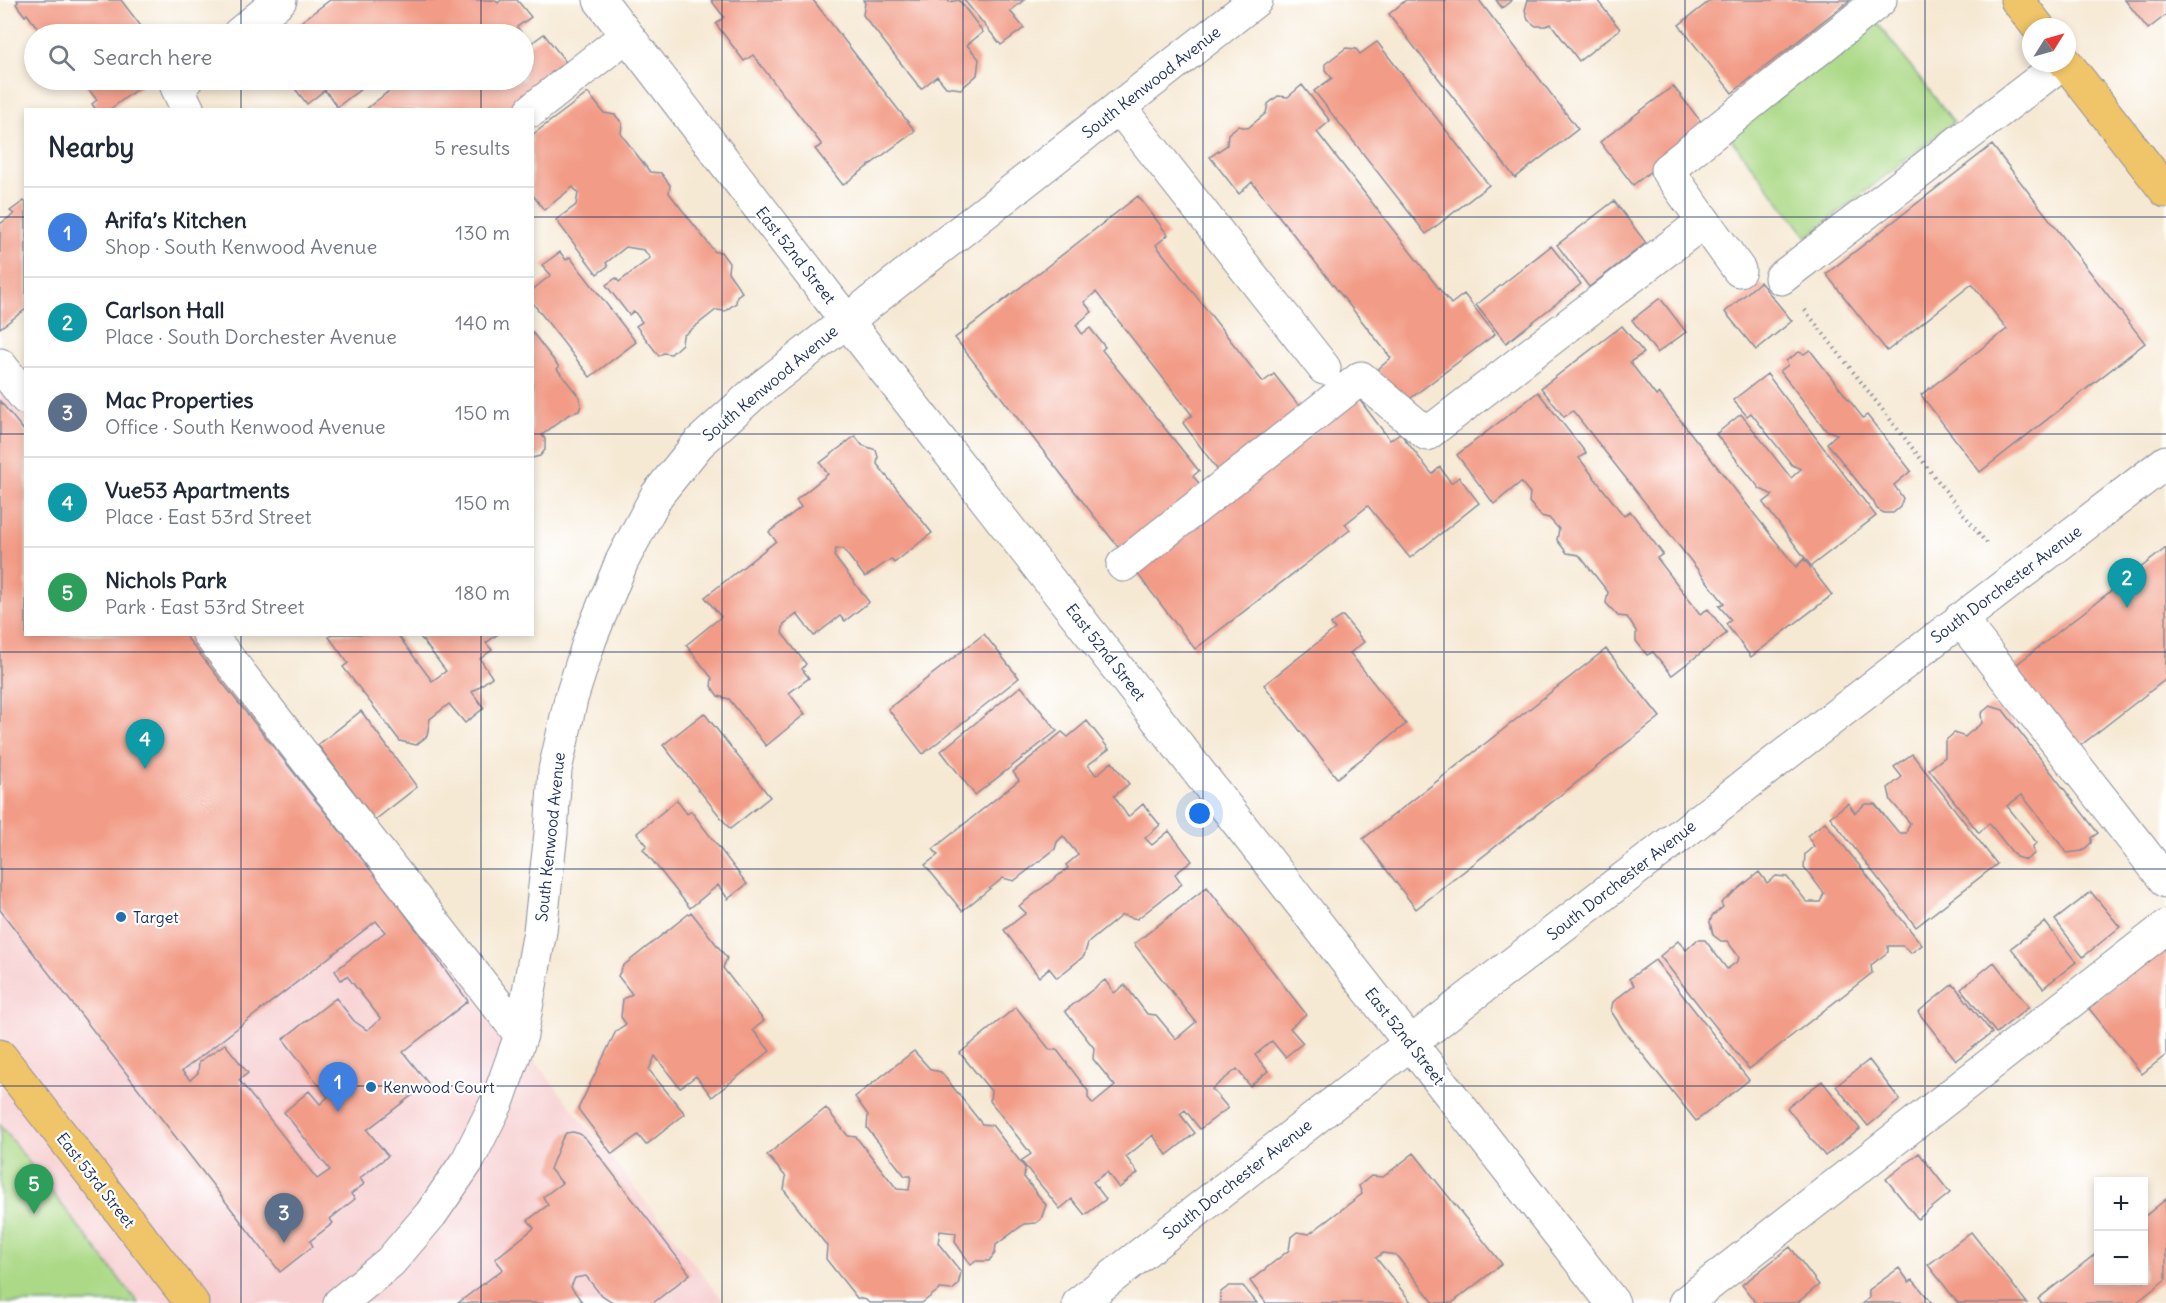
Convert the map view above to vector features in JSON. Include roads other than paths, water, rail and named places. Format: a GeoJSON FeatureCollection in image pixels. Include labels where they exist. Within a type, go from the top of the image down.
{"type":"FeatureCollection","features":[{"type":"Feature","properties":{"kind":"main road"},"geometry":{"type":"LineString","coordinates":[[2018,0],[2031,18]]}},
{"type":"Feature","properties":{"kind":"main road"},"geometry":{"type":"LineString","coordinates":[[2073,72],[2166,191]]}},
{"type":"Feature","properties":{"kind":"main road","name":"East 53rd Street"},"geometry":{"type":"LineString","coordinates":[[0,1056],[192,1303]]}},
{"type":"Feature","properties":{"kind":"street"},"geometry":{"type":"LineString","coordinates":[[251,24],[280,0]]}},
{"type":"Feature","properties":{"kind":"street","name":"East 52nd Street"},"geometry":{"type":"LineString","coordinates":[[600,0],[846,320],[1613,1303]]}},
{"type":"Feature","properties":{"kind":"street","name":"South Kenwood Avenue"},"geometry":{"type":"LineString","coordinates":[[340,1303],[390,1262],[431,1214],[468,1160],[498,1100],[521,1035],[540,931],[551,833],[555,770],[571,699],[590,639],[622,561],[657,495],[698,444],[752,395],[1256,0]]}},
{"type":"Feature","properties":{"kind":"street"},"geometry":{"type":"LineString","coordinates":[[1739,270],[1668,170],[1880,0]]}},
{"type":"Feature","properties":{"kind":"street"},"geometry":{"type":"LineString","coordinates":[[534,108],[627,35]]}},
{"type":"Feature","properties":{"kind":"street"},"geometry":{"type":"LineString","coordinates":[[1781,278],[2050,72]]}},
{"type":"Feature","properties":{"kind":"street"},"geometry":{"type":"LineString","coordinates":[[178,90],[187,108]]}},
{"type":"Feature","properties":{"kind":"street"},"geometry":{"type":"LineString","coordinates":[[1119,107],[1324,368]]}},
{"type":"Feature","properties":{"kind":"street"},"geometry":{"type":"LineString","coordinates":[[1123,565],[1361,378],[1427,434],[1704,221]]}},
{"type":"Feature","properties":{"kind":"street"},"geometry":{"type":"LineString","coordinates":[[0,365],[24,395]]}},
{"type":"Feature","properties":{"kind":"street","name":"South Dorchester Avenue"},"geometry":{"type":"LineString","coordinates":[[1079,1303],[1411,1043],[2166,462]]}},
{"type":"Feature","properties":{"kind":"street"},"geometry":{"type":"LineString","coordinates":[[1960,619],[2166,881]]}},
{"type":"Feature","properties":{"kind":"street"},"geometry":{"type":"LineString","coordinates":[[211,636],[521,1035]]}},
{"type":"Feature","properties":{"kind":"street"},"geometry":{"type":"LineString","coordinates":[[1685,1303],[2166,927]]}},
{"type":"Feature","properties":{"kind":"place","name":"Carlson Hall"},"geometry":{"type":"Point","coordinates":[2127,608]}},
{"type":"Feature","properties":{"kind":"place","name":"Vue53 Apartments"},"geometry":{"type":"Point","coordinates":[145,769]}},
{"type":"Feature","properties":{"kind":"place","name":"Target"},"geometry":{"type":"Point","coordinates":[121,917]}},
{"type":"Feature","properties":{"kind":"place","name":"Kenwood Court"},"geometry":{"type":"Point","coordinates":[371,1087]}},
{"type":"Feature","properties":{"kind":"place","name":"Arifa’s Kitchen"},"geometry":{"type":"Point","coordinates":[338,1112]}},
{"type":"Feature","properties":{"kind":"place","name":"Nichols Park"},"geometry":{"type":"Point","coordinates":[34,1214]}},
{"type":"Feature","properties":{"kind":"place","name":"Mac Properties"},"geometry":{"type":"Point","coordinates":[284,1243]}}]}
